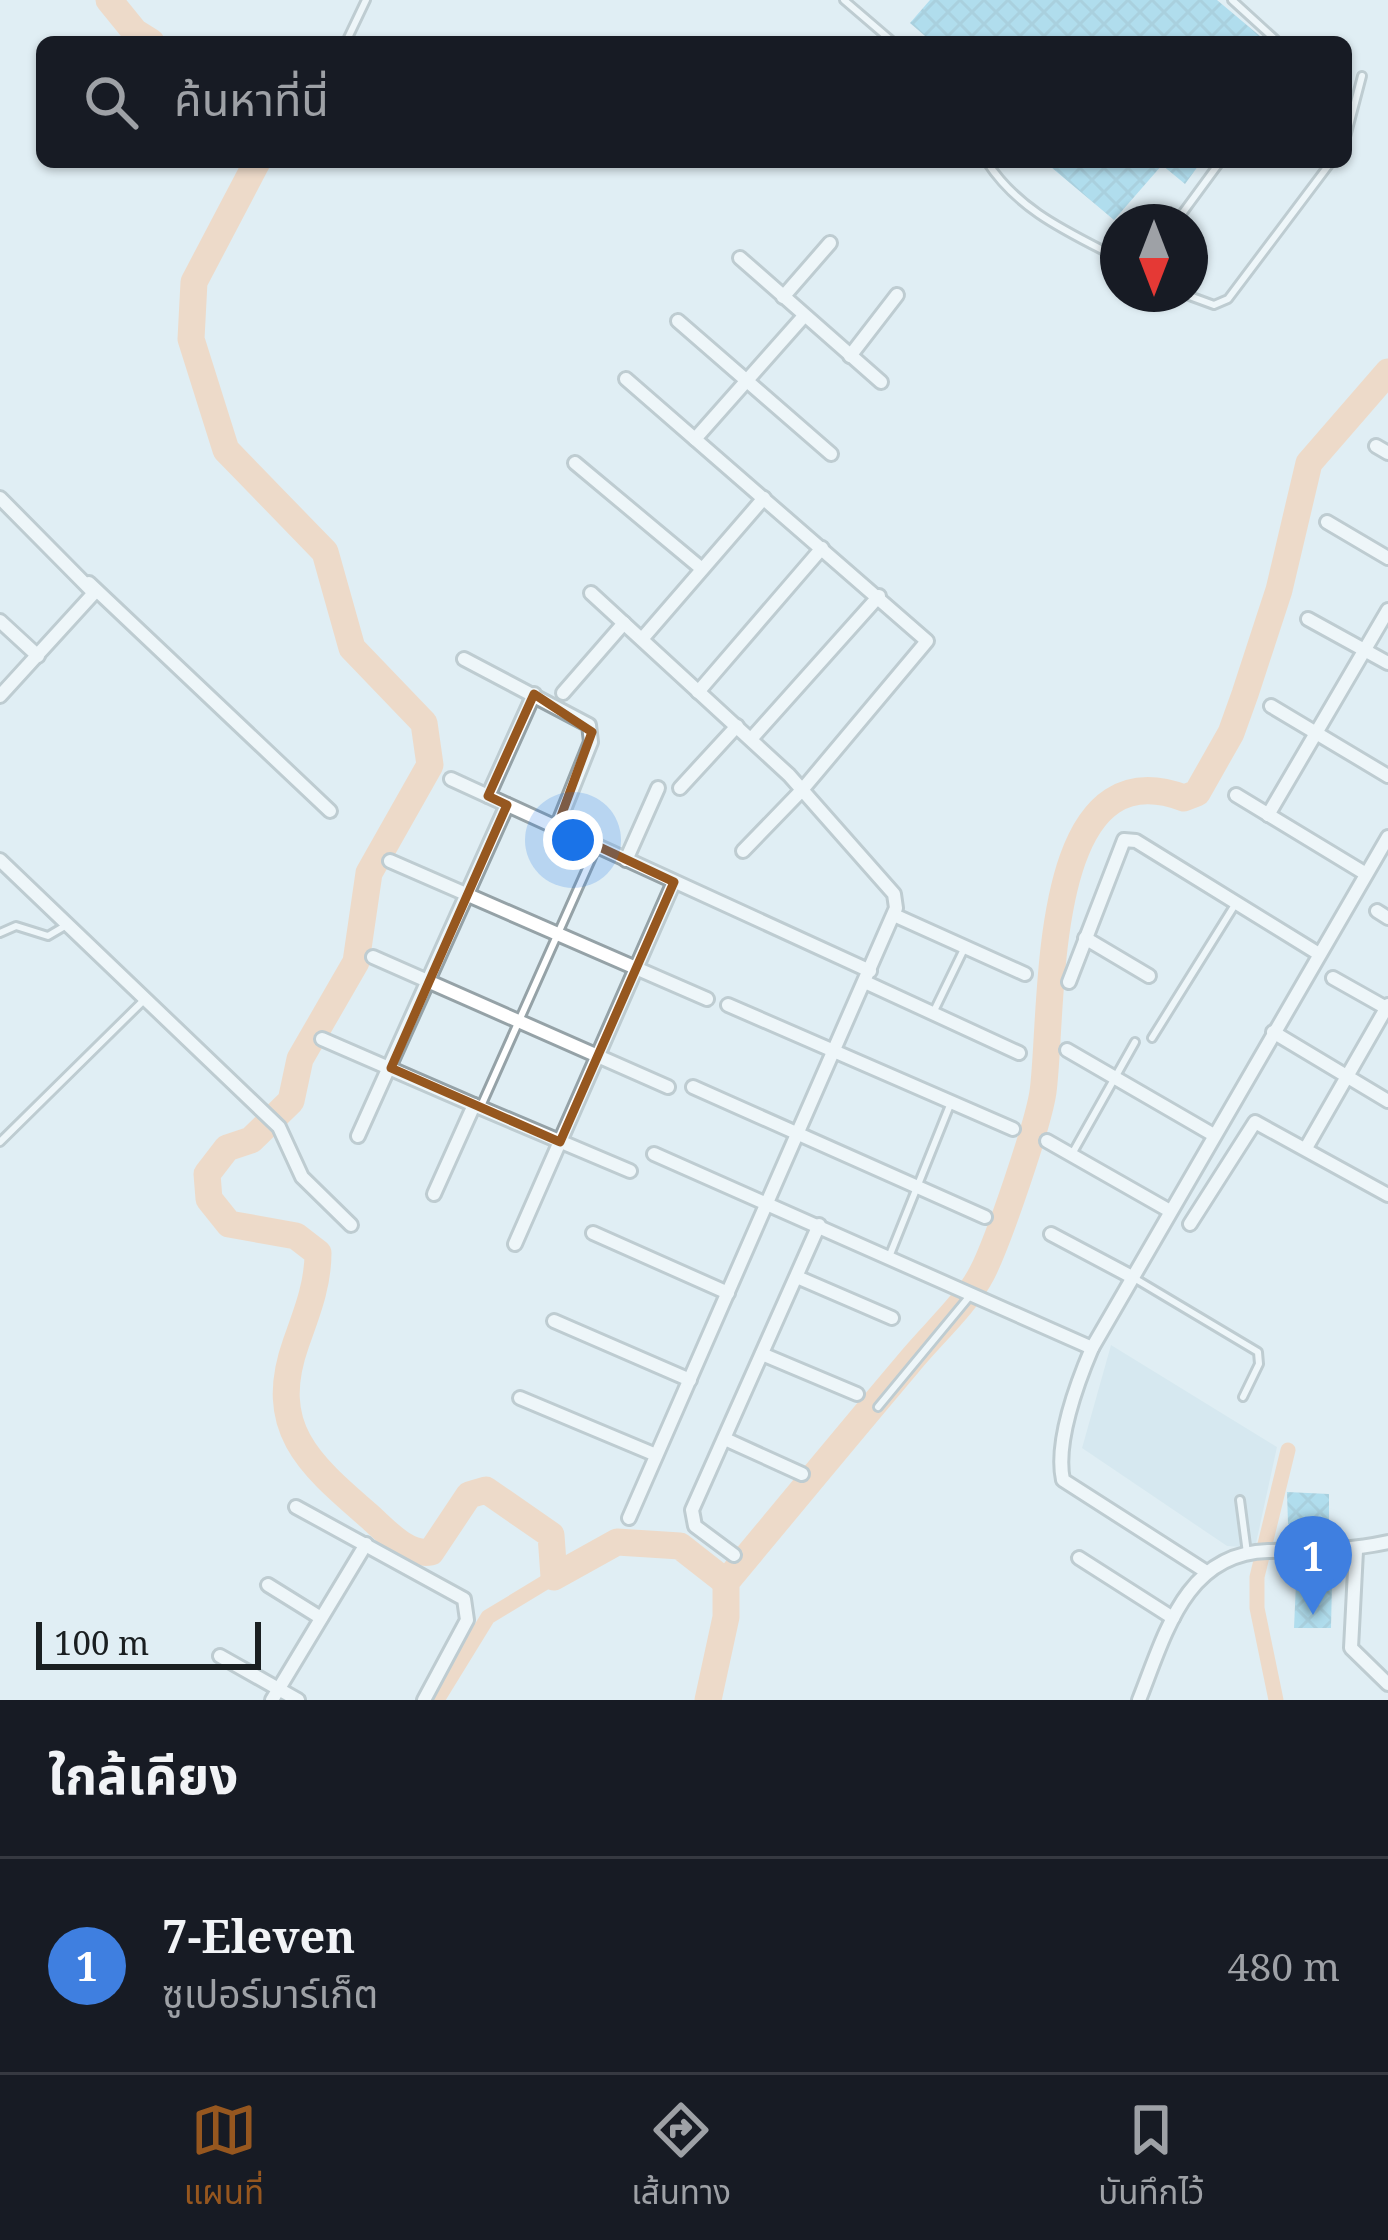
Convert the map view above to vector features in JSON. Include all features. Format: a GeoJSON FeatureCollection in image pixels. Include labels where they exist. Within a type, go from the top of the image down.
{"type":"FeatureCollection","features":[{"type":"Feature","properties":{"kind":"street"},"geometry":{"type":"LineString","coordinates":[[783,297],[830,243]]}},
{"type":"Feature","properties":{"kind":"street"},"geometry":{"type":"LineString","coordinates":[[740,258],[881,382]]}},
{"type":"Feature","properties":{"kind":"street"},"geometry":{"type":"LineString","coordinates":[[850,356],[897,295]]}},
{"type":"Feature","properties":{"kind":"street"},"geometry":{"type":"LineString","coordinates":[[695,439],[804,316]]}},
{"type":"Feature","properties":{"kind":"street"},"geometry":{"type":"LineString","coordinates":[[678,321],[831,454]]}},
{"type":"Feature","properties":{"kind":"street"},"geometry":{"type":"LineString","coordinates":[[626,379],[924,636],[927,647],[743,851]]}},
{"type":"Feature","properties":{"kind":"street"},"geometry":{"type":"LineString","coordinates":[[575,463],[702,569]]}},
{"type":"Feature","properties":{"kind":"street"},"geometry":{"type":"LineString","coordinates":[[0,498],[331,811]]}},
{"type":"Feature","properties":{"kind":"street"},"geometry":{"type":"LineString","coordinates":[[642,639],[764,498]]}},
{"type":"Feature","properties":{"kind":"street"},"geometry":{"type":"LineString","coordinates":[[1327,522],[1388,558]]}},
{"type":"Feature","properties":{"kind":"street"},"geometry":{"type":"LineString","coordinates":[[698,692],[822,548]]}},
{"type":"Feature","properties":{"kind":"street"},"geometry":{"type":"LineString","coordinates":[[0,696],[92,598],[89,583]]}},
{"type":"Feature","properties":{"kind":"street"},"geometry":{"type":"LineString","coordinates":[[591,593],[752,738],[802,790],[894,894],[895,915],[628,1518]]}},
{"type":"Feature","properties":{"kind":"street"},"geometry":{"type":"LineString","coordinates":[[752,738],[879,596]]}},
{"type":"Feature","properties":{"kind":"street"},"geometry":{"type":"LineString","coordinates":[[1268,815],[1388,610]]}},
{"type":"Feature","properties":{"kind":"street"},"geometry":{"type":"LineString","coordinates":[[1308,619],[1388,663]]}},
{"type":"Feature","properties":{"kind":"street"},"geometry":{"type":"LineString","coordinates":[[0,621],[38,656]]}},
{"type":"Feature","properties":{"kind":"street"},"geometry":{"type":"LineString","coordinates":[[563,693],[624,623]]}},
{"type":"Feature","properties":{"kind":"street"},"geometry":{"type":"LineString","coordinates":[[464,659],[581,719],[592,733],[557,827]]}},
{"type":"Feature","properties":{"kind":"street"},"geometry":{"type":"LineString","coordinates":[[488,796],[534,694]]}},
{"type":"Feature","properties":{"kind":"street"},"geometry":{"type":"LineString","coordinates":[[1271,706],[1388,776]]}},
{"type":"Feature","properties":{"kind":"street"},"geometry":{"type":"LineString","coordinates":[[680,788],[737,726]]}},
{"type":"Feature","properties":{"kind":"street"},"geometry":{"type":"LineString","coordinates":[[451,779],[674,882],[1019,1053]]}},
{"type":"Feature","properties":{"kind":"street"},"geometry":{"type":"LineString","coordinates":[[626,860],[658,788]]}},
{"type":"Feature","properties":{"kind":"street"},"geometry":{"type":"LineString","coordinates":[[1236,795],[1366,874]]}},
{"type":"Feature","properties":{"kind":"street"},"geometry":{"type":"LineString","coordinates":[[358,1136],[507,805]]}},
{"type":"Feature","properties":{"kind":"street"},"geometry":{"type":"LineString","coordinates":[[1205,1570],[1064,1480],[1060,1467],[1091,1348],[1388,837]]}},
{"type":"Feature","properties":{"kind":"street"},"geometry":{"type":"LineString","coordinates":[[1069,982],[1124,840],[1136,841],[1319,954]]}},
{"type":"Feature","properties":{"kind":"street"},"geometry":{"type":"LineString","coordinates":[[0,860],[279,1127],[302,1177],[351,1225]]}},
{"type":"Feature","properties":{"kind":"street"},"geometry":{"type":"LineString","coordinates":[[390,861],[707,999]]}},
{"type":"Feature","properties":{"kind":"street"},"geometry":{"type":"LineString","coordinates":[[515,1244],[674,882]]}},
{"type":"Feature","properties":{"kind":"street"},"geometry":{"type":"LineString","coordinates":[[895,915],[1025,974]]}},
{"type":"Feature","properties":{"kind":"street"},"geometry":{"type":"LineString","coordinates":[[1085,938],[1149,976]]}},
{"type":"Feature","properties":{"kind":"street"},"geometry":{"type":"LineString","coordinates":[[373,957],[668,1087]]}},
{"type":"Feature","properties":{"kind":"street"},"geometry":{"type":"LineString","coordinates":[[1306,1148],[1387,1008],[1334,978]]}},
{"type":"Feature","properties":{"kind":"street"},"geometry":{"type":"LineString","coordinates":[[728,1004],[1013,1129]]}},
{"type":"Feature","properties":{"kind":"street"},"geometry":{"type":"LineString","coordinates":[[1273,1031],[1388,1100]]}},
{"type":"Feature","properties":{"kind":"street"},"geometry":{"type":"LineString","coordinates":[[322,1039],[630,1171]]}},
{"type":"Feature","properties":{"kind":"street"},"geometry":{"type":"LineString","coordinates":[[1067,1050],[1212,1134]]}},
{"type":"Feature","properties":{"kind":"street"},"geometry":{"type":"LineString","coordinates":[[693,1087],[985,1217]]}},
{"type":"Feature","properties":{"kind":"street"},"geometry":{"type":"LineString","coordinates":[[434,1194],[477,1106]]}},
{"type":"Feature","properties":{"kind":"street"},"geometry":{"type":"LineString","coordinates":[[1190,1223],[1255,1122],[1388,1196]]}},
{"type":"Feature","properties":{"kind":"street"},"geometry":{"type":"LineString","coordinates":[[1047,1141],[1170,1211]]}},
{"type":"Feature","properties":{"kind":"street"},"geometry":{"type":"LineString","coordinates":[[654,1154],[1091,1348]]}},
{"type":"Feature","properties":{"kind":"street"},"geometry":{"type":"LineString","coordinates":[[734,1555],[695,1526],[691,1516],[819,1225]]}},
{"type":"Feature","properties":{"kind":"street"},"geometry":{"type":"LineString","coordinates":[[593,1233],[728,1293]]}},
{"type":"Feature","properties":{"kind":"street"},"geometry":{"type":"LineString","coordinates":[[1051,1234],[1132,1277]]}},
{"type":"Feature","properties":{"kind":"street"},"geometry":{"type":"LineString","coordinates":[[797,1277],[892,1318]]}},
{"type":"Feature","properties":{"kind":"street"},"geometry":{"type":"LineString","coordinates":[[554,1322],[690,1380]]}},
{"type":"Feature","properties":{"kind":"street"},"geometry":{"type":"LineString","coordinates":[[762,1354],[857,1394]]}},
{"type":"Feature","properties":{"kind":"street"},"geometry":{"type":"LineString","coordinates":[[520,1398],[656,1455]]}},
{"type":"Feature","properties":{"kind":"street"},"geometry":{"type":"LineString","coordinates":[[725,1439],[802,1474]]}},
{"type":"Feature","properties":{"kind":"street"},"geometry":{"type":"LineString","coordinates":[[296,1507],[458,1593],[469,1606],[467,1620],[424,1700]]}},
{"type":"Feature","properties":{"kind":"street"},"geometry":{"type":"LineString","coordinates":[[1139,1700],[1173,1618],[1205,1570],[1247,1553],[1356,1551],[1388,1542]]}},
{"type":"Feature","properties":{"kind":"street"},"geometry":{"type":"LineString","coordinates":[[275,1694],[366,1544]]}},
{"type":"Feature","properties":{"kind":"street"},"geometry":{"type":"LineString","coordinates":[[1356,1551],[1352,1651],[1388,1684]]}},
{"type":"Feature","properties":{"kind":"street"},"geometry":{"type":"LineString","coordinates":[[1079,1558],[1173,1618]]}},
{"type":"Feature","properties":{"kind":"street"},"geometry":{"type":"LineString","coordinates":[[268,1585],[321,1618]]}},
{"type":"Feature","properties":{"kind":"street"},"geometry":{"type":"LineString","coordinates":[[220,1656],[275,1694],[298,1700]]}},
{"type":"Feature","properties":{"kind":"lane"},"geometry":{"type":"LineString","coordinates":[[349,36],[366,0]]}},
{"type":"Feature","properties":{"kind":"lane"},"geometry":{"type":"LineString","coordinates":[[844,0],[885,36]]}},
{"type":"Feature","properties":{"kind":"lane"},"geometry":{"type":"LineString","coordinates":[[1232,0],[1271,36]]}},
{"type":"Feature","properties":{"kind":"lane"},"geometry":{"type":"LineString","coordinates":[[1352,113],[1361,76]]}},
{"type":"Feature","properties":{"kind":"lane"},"geometry":{"type":"LineString","coordinates":[[991,168],[1004,189],[1040,217],[1100,249]]}},
{"type":"Feature","properties":{"kind":"lane"},"geometry":{"type":"LineString","coordinates":[[1189,204],[1216,168]]}},
{"type":"Feature","properties":{"kind":"lane"},"geometry":{"type":"LineString","coordinates":[[1208,302],[1228,298],[1326,168]]}},
{"type":"Feature","properties":{"kind":"lane"},"geometry":{"type":"LineString","coordinates":[[477,1106],[597,846]]}},
{"type":"Feature","properties":{"kind":"lane"},"geometry":{"type":"LineString","coordinates":[[1152,1038],[1236,903]]}},
{"type":"Feature","properties":{"kind":"lane"},"geometry":{"type":"LineString","coordinates":[[0,933],[16,926],[48,936],[68,924]]}},
{"type":"Feature","properties":{"kind":"lane"},"geometry":{"type":"LineString","coordinates":[[933,1013],[965,947]]}},
{"type":"Feature","properties":{"kind":"lane"},"geometry":{"type":"LineString","coordinates":[[0,1142],[145,998]]}},
{"type":"Feature","properties":{"kind":"lane"},"geometry":{"type":"LineString","coordinates":[[1072,1154],[1136,1042]]}},
{"type":"Feature","properties":{"kind":"lane"},"geometry":{"type":"LineString","coordinates":[[889,1257],[951,1102]]}},
{"type":"Feature","properties":{"kind":"lane"},"geometry":{"type":"LineString","coordinates":[[1132,1277],[1258,1352],[1259,1364],[1243,1397]]}},
{"type":"Feature","properties":{"kind":"lane"},"geometry":{"type":"LineString","coordinates":[[878,1407],[971,1294]]}},
{"type":"Feature","properties":{"kind":"lane"},"geometry":{"type":"LineString","coordinates":[[1240,1500],[1247,1553]]}},
{"type":"Feature","properties":{"kind":"highlighted area"},"geometry":{"type":"Polygon","coordinates":[[[534,694],[592,732],[557,827],[674,882],[560,1142],[391,1068],[507,805],[488,796],[534,694]]]}},
{"type":"Feature","properties":{"kind":"shaded area"},"geometry":{"type":"Polygon","coordinates":[[[1111,1345],[1277,1447],[1255,1548],[1227,1546],[1082,1448],[1111,1345]]]}},
{"type":"Feature","properties":{"kind":"building"},"geometry":{"type":"Polygon","coordinates":[[[930,0],[1217,0],[1260,36],[925,36],[910,23],[930,0]]]}},
{"type":"Feature","properties":{"kind":"building"},"geometry":{"type":"Polygon","coordinates":[[[1052,168],[1159,168],[1128,204],[1100,204],[1100,208],[1052,168]]]}},
{"type":"Feature","properties":{"kind":"building"},"geometry":{"type":"Polygon","coordinates":[[[1166,168],[1197,168],[1185,184],[1166,168]]]}},
{"type":"Feature","properties":{"kind":"building"},"geometry":{"type":"Polygon","coordinates":[[[1287,1492],[1329,1494],[1329,1523],[1288,1524],[1287,1492]]]}},
{"type":"Feature","properties":{"kind":"building"},"geometry":{"type":"Polygon","coordinates":[[[1296,1583],[1332,1583],[1331,1628],[1294,1628],[1296,1583]]]}},
{"type":"Feature","properties":{"kind":"waterway"},"geometry":{"type":"LineString","coordinates":[[109,0],[141,36]]}},
{"type":"Feature","properties":{"kind":"waterway"},"geometry":{"type":"LineString","coordinates":[[254,168],[194,282],[191,339],[226,450],[325,552],[352,648],[424,723],[430,765],[369,873],[356,962],[300,1059],[291,1101],[251,1140],[227,1148],[207,1174],[209,1199],[229,1224],[296,1236],[318,1253],[314,1287],[288,1373],[290,1421],[299,1442],[328,1479],[397,1541],[431,1552],[469,1495],[486,1490],[551,1535],[554,1577],[617,1542],[680,1546],[726,1582]]}},
{"type":"Feature","properties":{"kind":"waterway"},"geometry":{"type":"LineString","coordinates":[[708,1700],[726,1617],[726,1582],[957,1309],[989,1258],[1040,1108],[1054,949],[1078,845],[1102,809],[1136,792],[1184,798],[1197,793],[1231,733],[1245,694],[1279,590],[1309,463],[1388,372]]}},
{"type":"Feature","properties":{"kind":"waterway"},"geometry":{"type":"LineString","coordinates":[[1276,1700],[1257,1608],[1257,1577],[1288,1450]]}},
{"type":"Feature","properties":{"kind":"waterway"},"geometry":{"type":"LineString","coordinates":[[437,1700],[488,1617],[554,1577]]}},
{"type":"Feature","properties":{"kind":"place","name":"7-Eleven"},"geometry":{"type":"Point","coordinates":[1313,1615]}}]}
